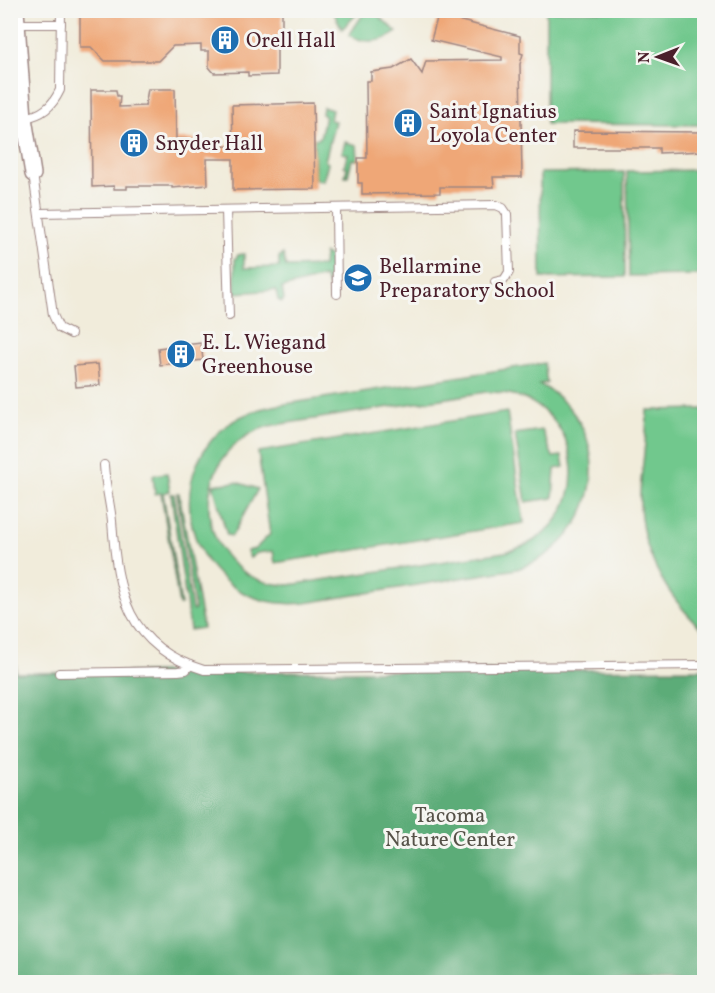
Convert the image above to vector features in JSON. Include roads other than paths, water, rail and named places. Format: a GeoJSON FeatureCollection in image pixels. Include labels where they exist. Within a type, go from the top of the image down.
{"type":"FeatureCollection","features":[{"type":"Feature","properties":{"kind":"street"},"geometry":{"type":"LineString","coordinates":[[16,17],[17,118],[33,174]]}},
{"type":"Feature","properties":{"kind":"lane"},"geometry":{"type":"LineString","coordinates":[[17,118],[45,111],[56,100],[60,90],[61,10]]}},
{"type":"Feature","properties":{"kind":"lane"},"geometry":{"type":"LineString","coordinates":[[16,17],[61,24]]}},
{"type":"Feature","properties":{"kind":"lane"},"geometry":{"type":"LineString","coordinates":[[33,174],[53,315],[59,328],[71,334]]}},
{"type":"Feature","properties":{"kind":"lane"},"geometry":{"type":"LineString","coordinates":[[39,213],[500,206],[507,214],[508,272],[504,280],[495,282]]}},
{"type":"Feature","properties":{"kind":"lane"},"geometry":{"type":"LineString","coordinates":[[336,208],[338,294]]}},
{"type":"Feature","properties":{"kind":"lane"},"geometry":{"type":"LineString","coordinates":[[226,210],[229,316]]}},
{"type":"Feature","properties":{"kind":"lane"},"geometry":{"type":"LineString","coordinates":[[104,465],[114,560],[117,578],[125,600],[138,625],[155,645],[168,655],[204,670],[705,664]]}},
{"type":"Feature","properties":{"kind":"lane"},"geometry":{"type":"LineString","coordinates":[[59,673],[178,671],[186,670],[190,665]]}},
{"type":"Feature","properties":{"kind":"place","name":"Orell Hall"},"geometry":{"type":"Point","coordinates":[225,40]}},
{"type":"Feature","properties":{"kind":"place","name":"Saint Ignatius Loyola Center"},"geometry":{"type":"Point","coordinates":[408,123]}},
{"type":"Feature","properties":{"kind":"place","name":"Snyder Hall"},"geometry":{"type":"Point","coordinates":[134,143]}},
{"type":"Feature","properties":{"kind":"place","name":"Bellarmine Preparatory School"},"geometry":{"type":"Point","coordinates":[358,278]}},
{"type":"Feature","properties":{"kind":"place","name":"E. L. Wiegand Greenhouse"},"geometry":{"type":"Point","coordinates":[181,354]}},
{"type":"Feature","properties":{"kind":"park label","name":"Tacoma Nature Center"},"geometry":{"type":"Point","coordinates":[450,827]}}]}
